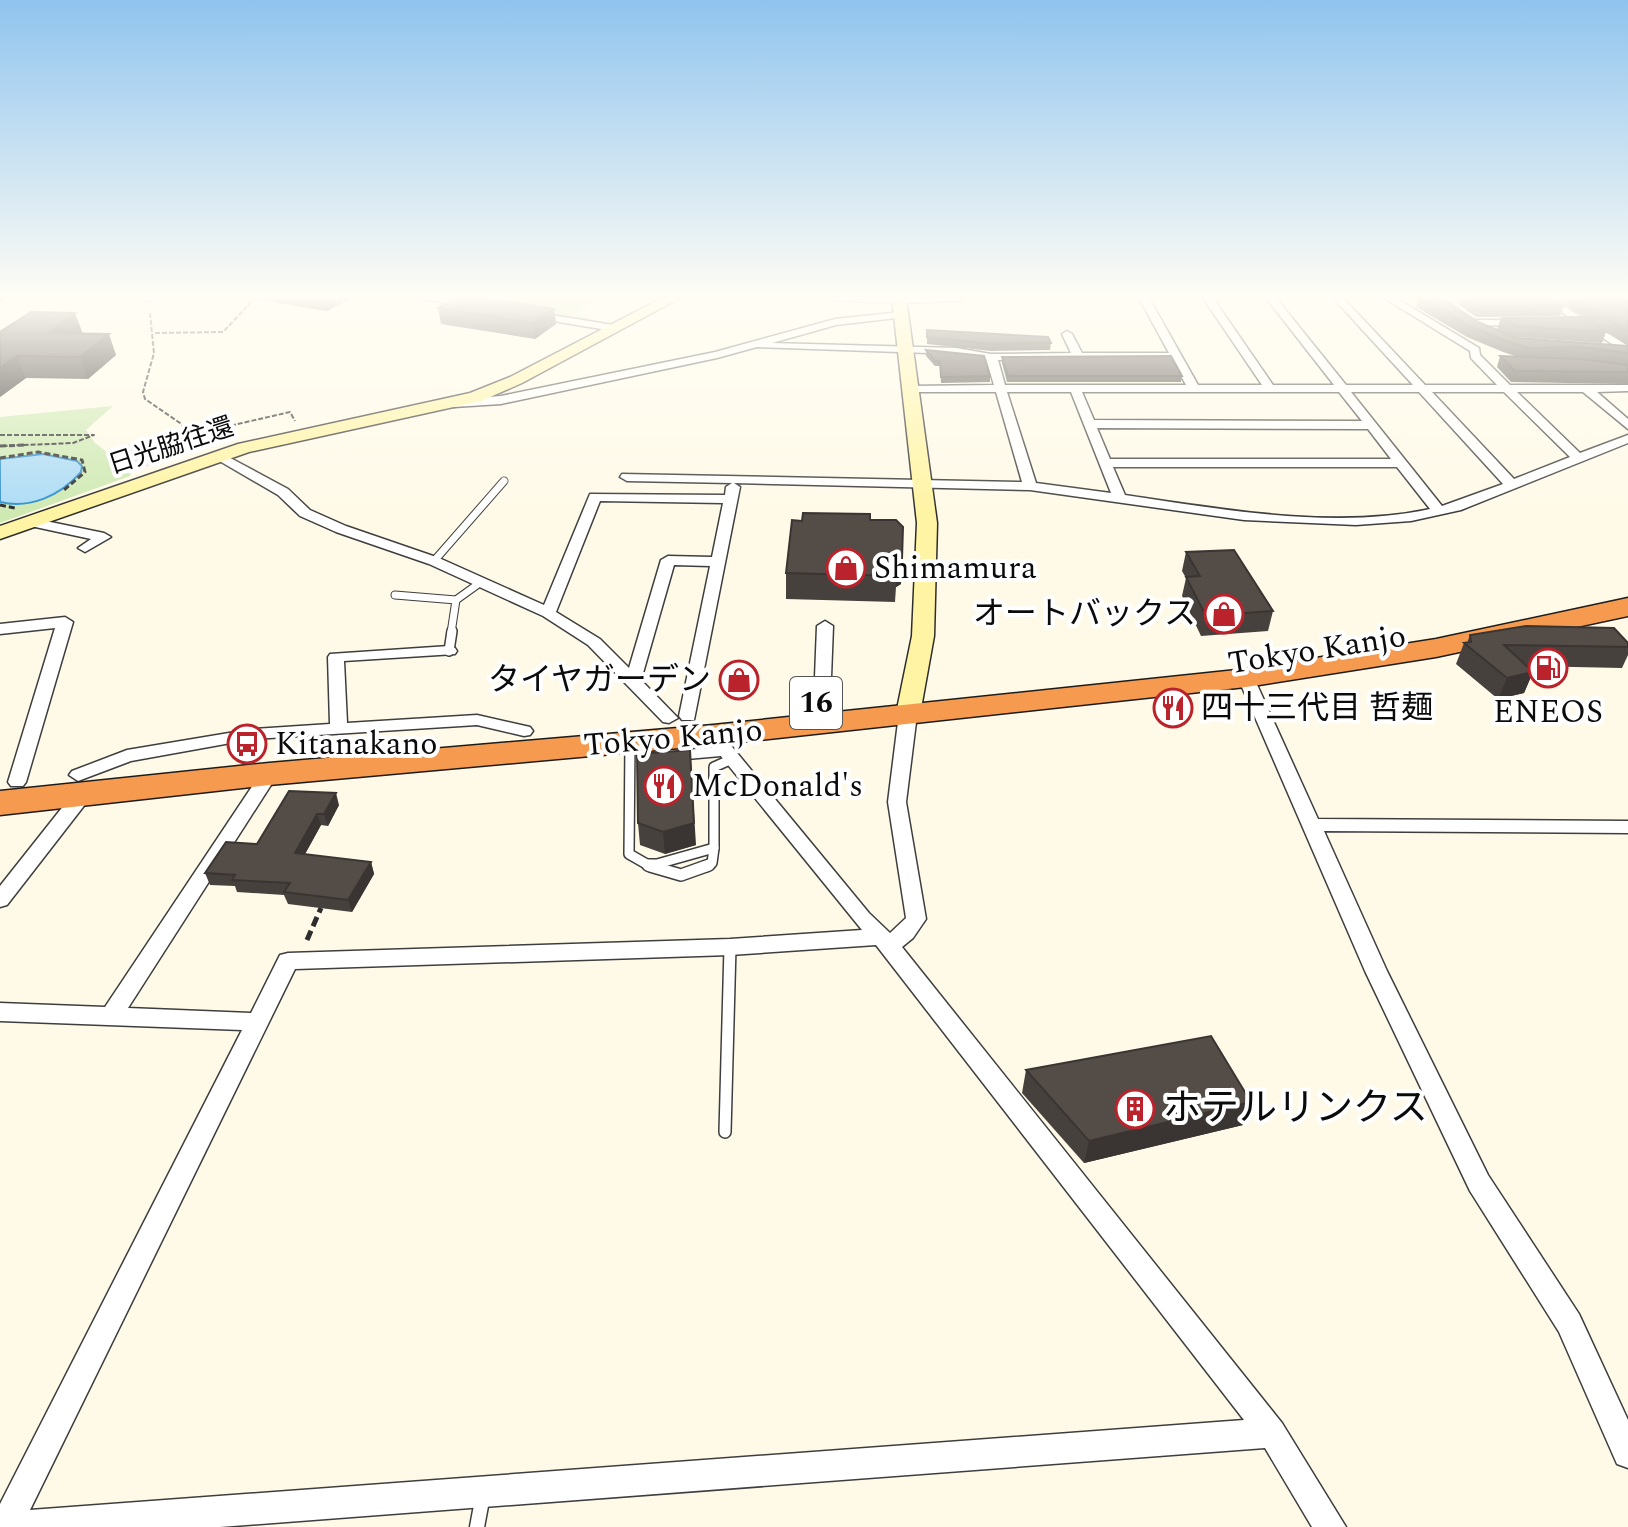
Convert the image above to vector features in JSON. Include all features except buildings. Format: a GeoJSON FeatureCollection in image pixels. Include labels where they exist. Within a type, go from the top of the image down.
{"type":"FeatureCollection","features":[{"type":"Feature","properties":{"kind":"highway","name":"Tokyo Kanjo"},"geometry":{"type":"LineString","coordinates":[[81,785],[524,731],[706,736],[910,704],[1326,650],[1628,591]]}},
{"type":"Feature","properties":{"kind":"highway","name":"Tokyo Kanjo"},"geometry":{"type":"LineString","coordinates":[[6,789],[636,753],[822,703],[910,704],[1246,678],[1436,648],[1628,607]]}},
{"type":"Feature","properties":{"kind":"street","name":"日光脇往還"},"geometry":{"type":"LineString","coordinates":[[0,533],[214,457],[454,403],[536,369]]}},
{"type":"Feature","properties":{"kind":"street"},"geometry":{"type":"LineString","coordinates":[[454,403],[501,400],[642,369]]}},
{"type":"Feature","properties":{"kind":"street"},"geometry":{"type":"LineString","coordinates":[[5,1527],[288,961],[884,941],[906,933],[916,919],[897,802],[926,600],[928,536],[909,369]]}},
{"type":"Feature","properties":{"kind":"street"},"geometry":{"type":"LineString","coordinates":[[995,369],[1030,486]]}},
{"type":"Feature","properties":{"kind":"street"},"geometry":{"type":"LineString","coordinates":[[1183,369],[1194,389]]}},
{"type":"Feature","properties":{"kind":"street"},"geometry":{"type":"LineString","coordinates":[[1257,369],[1270,389]]}},
{"type":"Feature","properties":{"kind":"street"},"geometry":{"type":"LineString","coordinates":[[1328,369],[1439,511]]}},
{"type":"Feature","properties":{"kind":"street"},"geometry":{"type":"LineString","coordinates":[[1405,369],[1513,486]]}},
{"type":"Feature","properties":{"kind":"street"},"geometry":{"type":"LineString","coordinates":[[1489,369],[1578,458]]}},
{"type":"Feature","properties":{"kind":"street"},"geometry":{"type":"LineString","coordinates":[[911,389],[1628,388]]}},
{"type":"Feature","properties":{"kind":"street"},"geometry":{"type":"LineString","coordinates":[[1075,389],[1120,499]]}},
{"type":"Feature","properties":{"kind":"street"},"geometry":{"type":"LineString","coordinates":[[1588,390],[1628,425]]}},
{"type":"Feature","properties":{"kind":"street"},"geometry":{"type":"LineString","coordinates":[[1089,424],[1372,425]]}},
{"type":"Feature","properties":{"kind":"street"},"geometry":{"type":"LineString","coordinates":[[627,477],[1030,486],[1307,521],[1411,517],[1439,511],[1513,486],[1628,439]]}},
{"type":"Feature","properties":{"kind":"street"},"geometry":{"type":"LineString","coordinates":[[214,457],[283,492],[305,513],[341,529],[434,561],[548,613],[594,642],[634,679],[706,736],[884,941],[1272,1433],[1330,1527]]}},
{"type":"Feature","properties":{"kind":"street"},"geometry":{"type":"LineString","coordinates":[[1105,463],[1402,463]]}},
{"type":"Feature","properties":{"kind":"street"},"geometry":{"type":"LineString","coordinates":[[706,736],[718,562],[734,479]]}},
{"type":"Feature","properties":{"kind":"street"},"geometry":{"type":"LineString","coordinates":[[548,613],[595,497],[730,499]]}},
{"type":"Feature","properties":{"kind":"street"},"geometry":{"type":"LineString","coordinates":[[31,522],[104,537],[85,548]]}},
{"type":"Feature","properties":{"kind":"street"},"geometry":{"type":"LineString","coordinates":[[634,679],[668,560],[718,562]]}},
{"type":"Feature","properties":{"kind":"street"},"geometry":{"type":"LineString","coordinates":[[0,629],[65,622],[6,789]]}},
{"type":"Feature","properties":{"kind":"street"},"geometry":{"type":"LineString","coordinates":[[822,703],[825,626]]}},
{"type":"Feature","properties":{"kind":"street"},"geometry":{"type":"LineString","coordinates":[[339,729],[336,657],[449,651]]}},
{"type":"Feature","properties":{"kind":"street"},"geometry":{"type":"LineString","coordinates":[[1246,678],[1376,971],[1479,1183],[1569,1323],[1628,1453]]}},
{"type":"Feature","properties":{"kind":"street"},"geometry":{"type":"LineString","coordinates":[[0,900],[81,785],[127,756],[253,734],[477,720],[524,731]]}},
{"type":"Feature","properties":{"kind":"street"},"geometry":{"type":"LineString","coordinates":[[111,1016],[269,774]]}},
{"type":"Feature","properties":{"kind":"street"},"geometry":{"type":"LineString","coordinates":[[1311,825],[1628,827]]}},
{"type":"Feature","properties":{"kind":"street"},"geometry":{"type":"LineString","coordinates":[[0,1012],[257,1022]]}},
{"type":"Feature","properties":{"kind":"street"},"geometry":{"type":"LineString","coordinates":[[13,1527],[1272,1433]]}},
{"type":"Feature","properties":{"kind":"lane"},"geometry":{"type":"LineString","coordinates":[[434,561],[504,481]]}},
{"type":"Feature","properties":{"kind":"lane"},"geometry":{"type":"LineString","coordinates":[[395,595],[456,600],[481,582]]}},
{"type":"Feature","properties":{"kind":"lane"},"geometry":{"type":"LineString","coordinates":[[449,651],[456,600]]}},
{"type":"Feature","properties":{"kind":"lane"},"geometry":{"type":"LineString","coordinates":[[636,753],[629,854],[667,876],[695,873],[712,863],[714,848],[714,767],[706,736],[662,757]]}},
{"type":"Feature","properties":{"kind":"lane"},"geometry":{"type":"LineString","coordinates":[[650,866],[714,848]]}},
{"type":"Feature","properties":{"kind":"lane"},"geometry":{"type":"LineString","coordinates":[[725,1132],[730,947]]}},
{"type":"Feature","properties":{"kind":"lane"},"geometry":{"type":"LineString","coordinates":[[477,1527],[484,1492]]}},
{"type":"Feature","properties":{"kind":"path"},"geometry":{"type":"LineString","coordinates":[[154,369],[143,392],[145,399],[180,423],[214,457]]}},
{"type":"Feature","properties":{"kind":"path"},"geometry":{"type":"LineString","coordinates":[[190,435],[290,412],[302,435]]}},
{"type":"Feature","properties":{"kind":"path"},"geometry":{"type":"LineString","coordinates":[[0,435],[94,435],[73,443],[0,446]]}},
{"type":"Feature","properties":{"kind":"path"},"geometry":{"type":"LineString","coordinates":[[0,458],[38,452],[85,463],[87,468],[81,477],[57,494]]}},
{"type":"Feature","properties":{"kind":"path"},"geometry":{"type":"LineString","coordinates":[[297,960],[321,908]]}},
{"type":"Feature","properties":{"kind":"shaded area"},"geometry":{"type":"Polygon","coordinates":[[[176,430],[198,450],[135,470],[108,451],[176,430]]]}},
{"type":"Feature","properties":{"kind":"green space"},"geometry":{"type":"Polygon","coordinates":[[[113,406],[86,430],[95,443],[132,471],[130,476],[0,523],[0,417],[113,406]]]}},
{"type":"Feature","properties":{"kind":"water"},"geometry":{"type":"Polygon","coordinates":[[[43,454],[77,461],[82,466],[81,472],[64,488],[44,499],[22,504],[0,502],[0,459],[43,454]]]}},
{"type":"Feature","properties":{"kind":"place","name":"Shimamura"},"geometry":{"type":"Point","coordinates":[846,568]}},
{"type":"Feature","properties":{"kind":"place","name":"オートバックス"},"geometry":{"type":"Point","coordinates":[1224,614]}},
{"type":"Feature","properties":{"kind":"place","name":"ENEOS"},"geometry":{"type":"Point","coordinates":[1548,668]}},
{"type":"Feature","properties":{"kind":"place","name":"タイヤガーデン"},"geometry":{"type":"Point","coordinates":[739,680]}},
{"type":"Feature","properties":{"kind":"place","name":"四十三代目 哲麺"},"geometry":{"type":"Point","coordinates":[1173,708]}},
{"type":"Feature","properties":{"kind":"place","name":"Kitanakano"},"geometry":{"type":"Point","coordinates":[247,744]}},
{"type":"Feature","properties":{"kind":"place","name":"McDonald's"},"geometry":{"type":"Point","coordinates":[664,786]}},
{"type":"Feature","properties":{"kind":"place","name":"ホテルリンクス"},"geometry":{"type":"Point","coordinates":[1135,1109]}}]}
